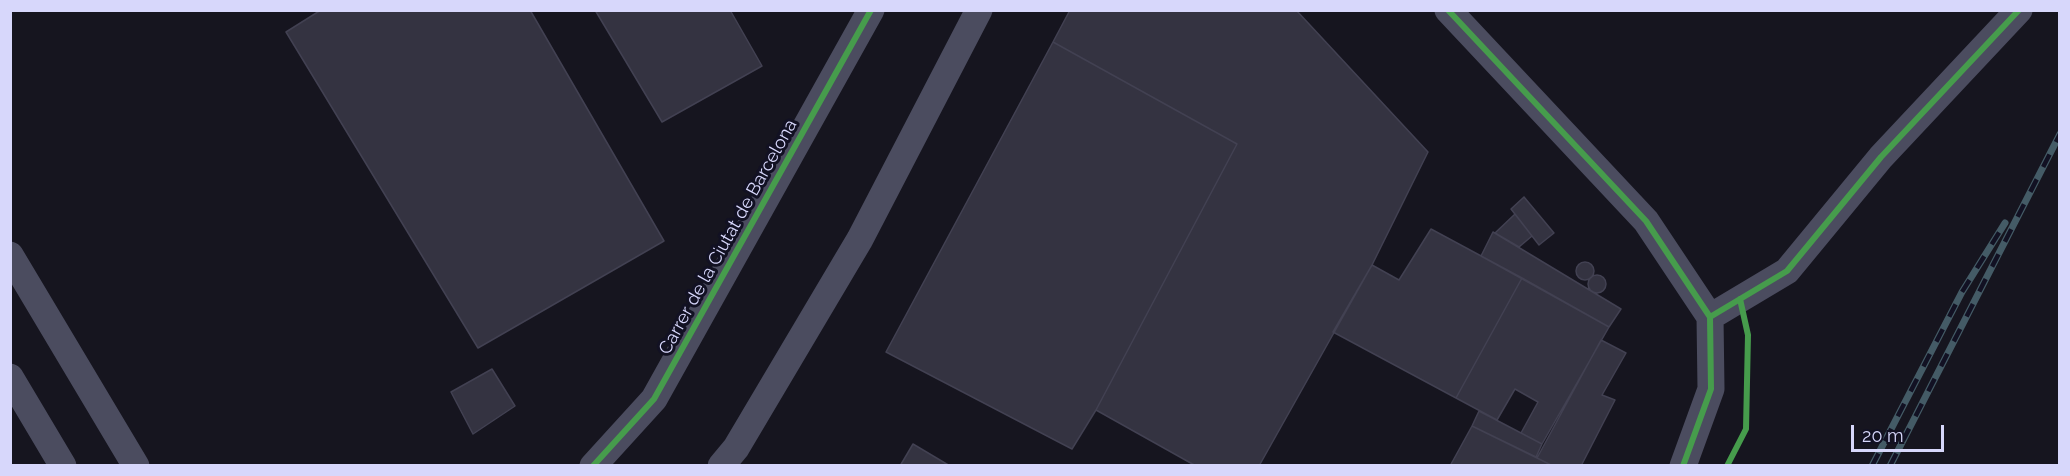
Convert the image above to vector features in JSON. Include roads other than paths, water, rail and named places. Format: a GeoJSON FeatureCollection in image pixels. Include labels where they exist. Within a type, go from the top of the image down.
{"type":"FeatureCollection","features":[{"type":"Feature","properties":{"kind":"street","name":"Carrer de la Ciutat de Barcelona"},"geometry":{"type":"LineString","coordinates":[[593,465],[654,399],[871,10]]}},
{"type":"Feature","properties":{"kind":"street"},"geometry":{"type":"LineString","coordinates":[[721,465],[736,448],[860,239],[980,10]]}},
{"type":"Feature","properties":{"kind":"street"},"geometry":{"type":"LineString","coordinates":[[1448,10],[1646,221],[1710,316],[1711,389],[1683,465]]}},
{"type":"Feature","properties":{"kind":"street"},"geometry":{"type":"LineString","coordinates":[[1710,316],[1786,271],[1881,157],[2019,10]]}},
{"type":"Feature","properties":{"kind":"street"},"geometry":{"type":"LineString","coordinates":[[10,255],[136,465]]}},
{"type":"Feature","properties":{"kind":"street"},"geometry":{"type":"LineString","coordinates":[[10,377],[63,465]]}},
{"type":"Feature","properties":{"kind":"railway"},"geometry":{"type":"LineString","coordinates":[[1890,466],[2060,134]]}},
{"type":"Feature","properties":{"kind":"railway"},"geometry":{"type":"LineString","coordinates":[[1872,466],[1962,292],[2005,223]]}}]}
